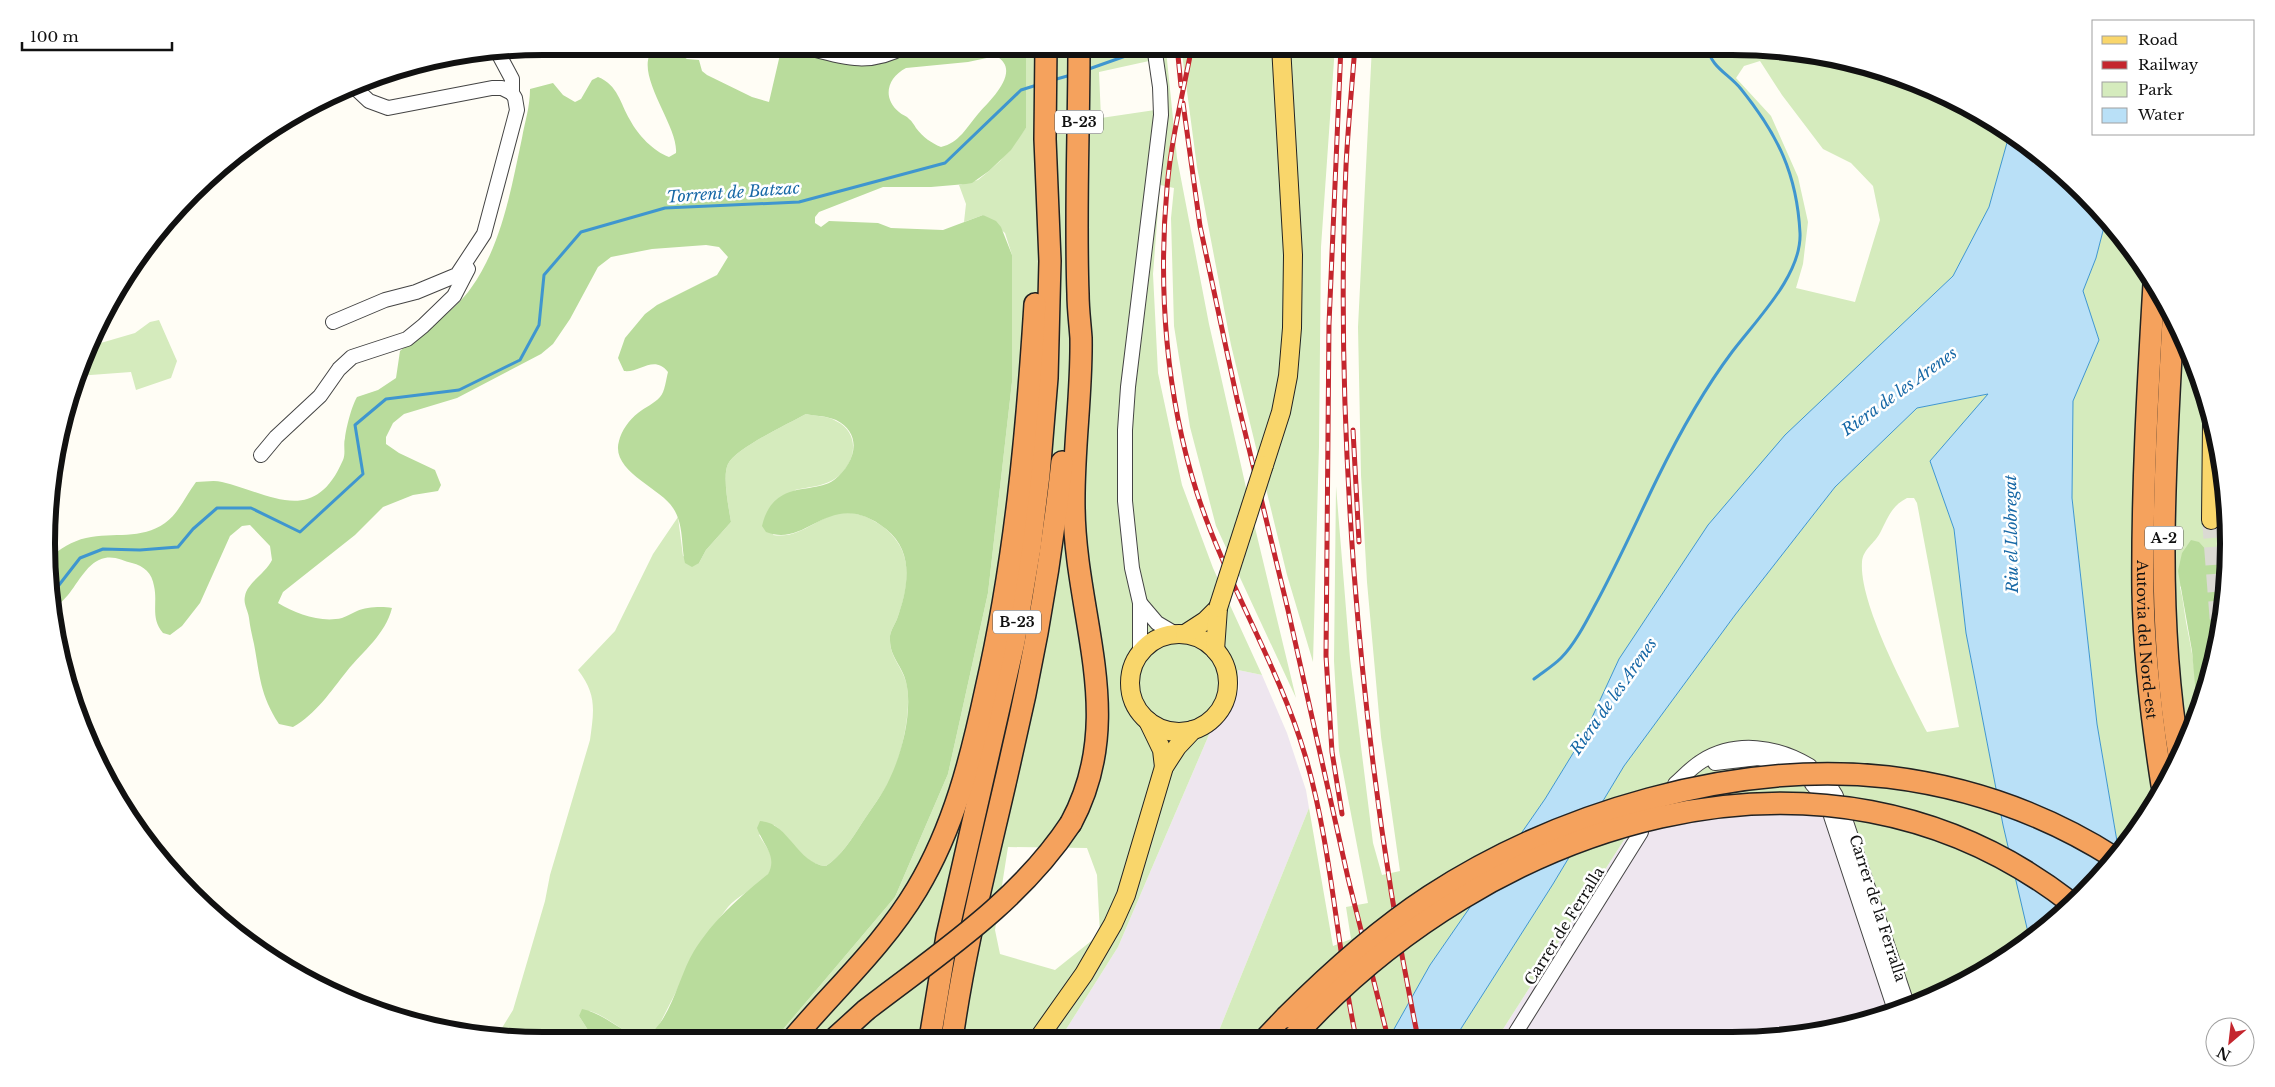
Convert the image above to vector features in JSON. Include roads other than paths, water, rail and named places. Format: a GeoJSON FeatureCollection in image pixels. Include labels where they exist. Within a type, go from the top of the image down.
{"type":"FeatureCollection","features":[{"type":"Feature","properties":{"kind":"highway","name":"B-23"},"geometry":{"type":"LineString","coordinates":[[931,1032],[947,936],[1006,680],[1030,548],[1047,378],[1050,261],[1045,198],[1046,55]]}},
{"type":"Feature","properties":{"kind":"highway","name":"B-23"},"geometry":{"type":"LineString","coordinates":[[953,1032],[965,956],[1019,722],[1042,606],[1060,482],[1071,334],[1078,295],[1079,55]]}},
{"type":"Feature","properties":{"kind":"highway"},"geometry":{"type":"LineString","coordinates":[[799,1032],[872,951],[905,907],[940,846],[965,780],[999,628],[1016,526],[1030,388],[1045,198]]}},
{"type":"Feature","properties":{"kind":"highway"},"geometry":{"type":"LineString","coordinates":[[842,1032],[866,1010],[1004,902],[1046,858],[1071,823],[1086,791],[1091,774],[1099,721],[1097,678],[1079,577],[1075,532],[1074,454],[1081,338],[1078,295]]}},
{"type":"Feature","properties":{"kind":"highway","name":"Autovia del Nord-est"},"geometry":{"type":"LineString","coordinates":[[2153,296],[2146,448],[2143,594],[2153,724],[2161,777]]}},
{"type":"Feature","properties":{"kind":"highway","name":"Autovia del Nord-est"},"geometry":{"type":"LineString","coordinates":[[2172,332],[2166,452],[2163,592],[2166,663],[2177,743]]}},
{"type":"Feature","properties":{"kind":"highway"},"geometry":{"type":"LineString","coordinates":[[1272,1032],[1303,999],[1360,949],[1406,912],[1459,878],[1528,843],[1567,827],[1619,808],[1686,791],[1745,780],[1809,775],[1861,775],[1916,782],[1978,795],[2033,814],[2082,838],[2109,854]]}},
{"type":"Feature","properties":{"kind":"highway"},"geometry":{"type":"LineString","coordinates":[[1299,1032],[1327,1001],[1365,968],[1437,914],[1490,882],[1526,863],[1587,838],[1644,819],[1703,808],[1767,803],[1800,803],[1860,810],[1908,821],[1959,838],[1984,849],[2032,876],[2066,899]]}},
{"type":"Feature","properties":{"kind":"main road"},"geometry":{"type":"LineString","coordinates":[[1215,650],[1218,608],[1278,421],[1288,376],[1293,302],[1293,256],[1282,55]]}},
{"type":"Feature","properties":{"kind":"main road"},"geometry":{"type":"LineString","coordinates":[[2211,520],[2212,452]]}},
{"type":"Feature","properties":{"kind":"main road"},"geometry":{"type":"LineString","coordinates":[[1164,767],[1162,750],[1148,721],[1135,706],[1130,684],[1130,672],[1140,652],[1155,639],[1179,633],[1205,621],[1218,608]]}},
{"type":"Feature","properties":{"kind":"main road"},"geometry":{"type":"LineString","coordinates":[[1043,1032],[1084,974],[1120,911],[1136,866],[1164,767],[1177,747],[1193,730],[1213,718],[1225,700],[1228,678],[1226,667],[1215,650],[1200,639],[1179,633]]}},
{"type":"Feature","properties":{"kind":"main road"},"geometry":{"type":"LineString","coordinates":[[1148,721],[1158,727],[1171,731],[1193,730]]}},
{"type":"Feature","properties":{"kind":"street"},"geometry":{"type":"LineString","coordinates":[[837,55],[853,59],[868,59],[888,55]]}},
{"type":"Feature","properties":{"kind":"street"},"geometry":{"type":"LineString","coordinates":[[1140,652],[1140,603],[1134,586],[1129,541],[1125,501],[1125,454],[1128,387],[1161,115],[1160,87],[1155,55]]}},
{"type":"Feature","properties":{"kind":"street"},"geometry":{"type":"LineString","coordinates":[[261,455],[276,437],[320,396],[339,369],[352,357],[408,338],[454,296],[484,234],[517,110],[512,93],[512,79],[500,57]]}},
{"type":"Feature","properties":{"kind":"street"},"geometry":{"type":"LineString","coordinates":[[359,91],[369,101],[388,108],[492,88],[502,88],[512,93]]}},
{"type":"Feature","properties":{"kind":"street"},"geometry":{"type":"LineString","coordinates":[[333,322],[368,306],[416,292],[457,275],[484,234]]}},
{"type":"Feature","properties":{"kind":"street"},"geometry":{"type":"LineString","coordinates":[[1140,603],[1157,624],[1179,633]]}},
{"type":"Feature","properties":{"kind":"street"},"geometry":{"type":"LineString","coordinates":[[1675,784],[1700,762],[1714,754],[1741,748],[1781,751],[1810,766]]}},
{"type":"Feature","properties":{"kind":"street"},"geometry":{"type":"LineString","coordinates":[[1688,772],[1710,764],[1743,758],[1758,758],[1789,766]]}},
{"type":"Feature","properties":{"kind":"street"},"geometry":{"type":"LineString","coordinates":[[1820,787],[1836,796]]}},
{"type":"Feature","properties":{"kind":"street","name":"Carrer de la Ferralla"},"geometry":{"type":"LineString","coordinates":[[1831,816],[1893,1004]]}},
{"type":"Feature","properties":{"kind":"street","name":"Carrer de la Ferralla"},"geometry":{"type":"LineString","coordinates":[[1846,819],[1906,1000]]}},
{"type":"Feature","properties":{"kind":"street","name":"Carrer de Ferralla"},"geometry":{"type":"LineString","coordinates":[[1517,1032],[1641,832]]}},
{"type":"Feature","properties":{"kind":"water"},"geometry":{"type":"Polygon","coordinates":[[[2008,140],[2054,176],[2104,227],[2096,258],[2083,291],[2099,340],[2073,401],[2072,498],[2097,724],[2117,843],[2077,889],[2028,932],[2003,825],[1966,633],[1954,529],[1930,461],[1988,394],[1917,408],[1835,487],[1735,615],[1624,766],[1553,884],[1459,1032],[1392,1032],[1430,965],[1545,799],[1583,737],[1619,659],[1708,525],[1785,435],[1953,276],[1989,207],[2008,140]]]}},
{"type":"Feature","properties":{"kind":"waterway","name":"Torrent de Batzac"},"geometry":{"type":"LineString","coordinates":[[1086,70],[1128,55]]}},
{"type":"Feature","properties":{"kind":"waterway"},"geometry":{"type":"LineString","coordinates":[[1534,679],[1561,658],[1579,634],[1611,575],[1665,462],[1692,414],[1721,367],[1786,281],[1799,249],[1800,233],[1795,192],[1783,156],[1775,139],[1754,106],[1736,83],[1716,65],[1710,55]]}},
{"type":"Feature","properties":{"kind":"waterway","name":"Torrent de Batzac"},"geometry":{"type":"LineString","coordinates":[[1053,80],[1071,75]]}},
{"type":"Feature","properties":{"kind":"waterway","name":"Torrent de Batzac"},"geometry":{"type":"LineString","coordinates":[[57,587],[80,558],[103,549],[140,550],[178,547],[193,529],[217,508],[251,508],[300,532],[363,474],[355,425],[386,399],[459,390],[520,360],[539,325],[544,275],[581,232],[665,208],[799,202],[945,163],[1021,90],[1037,85]]}},
{"type":"Feature","properties":{"kind":"tunnel"},"geometry":{"type":"LineString","coordinates":[[2211,520],[2217,597]]}},
{"type":"Feature","properties":{"kind":"railway"},"geometry":{"type":"LineString","coordinates":[[1178,55],[1181,86]]}},
{"type":"Feature","properties":{"kind":"railway"},"geometry":{"type":"LineString","coordinates":[[1190,55],[1171,152],[1164,226],[1164,303],[1167,342],[1178,419],[1186,456],[1209,526],[1222,559],[1281,688],[1305,755],[1322,825],[1355,1032]]}},
{"type":"Feature","properties":{"kind":"railway"},"geometry":{"type":"LineString","coordinates":[[1341,55],[1329,324],[1326,656],[1332,752],[1342,814]]}},
{"type":"Feature","properties":{"kind":"railway"},"geometry":{"type":"LineString","coordinates":[[1354,55],[1346,166],[1343,267],[1345,420],[1354,572],[1378,806],[1396,922],[1417,1032]]}},
{"type":"Feature","properties":{"kind":"railway"},"geometry":{"type":"LineString","coordinates":[[1183,103],[1200,226],[1237,399],[1288,610],[1348,878],[1386,1032]]}},
{"type":"Feature","properties":{"kind":"railway"},"geometry":{"type":"LineString","coordinates":[[1353,430],[1359,542]]}},
{"type":"Feature","properties":{"kind":"water label","name":"Riera de les Arenes"},"geometry":{"type":"Point","coordinates":[1899,391]}},
{"type":"Feature","properties":{"kind":"water label","name":"Riu el Llobregat"},"geometry":{"type":"Point","coordinates":[2011,534]}},
{"type":"Feature","properties":{"kind":"water label","name":"Riera de les Arenes"},"geometry":{"type":"Point","coordinates":[1613,696]}}]}
